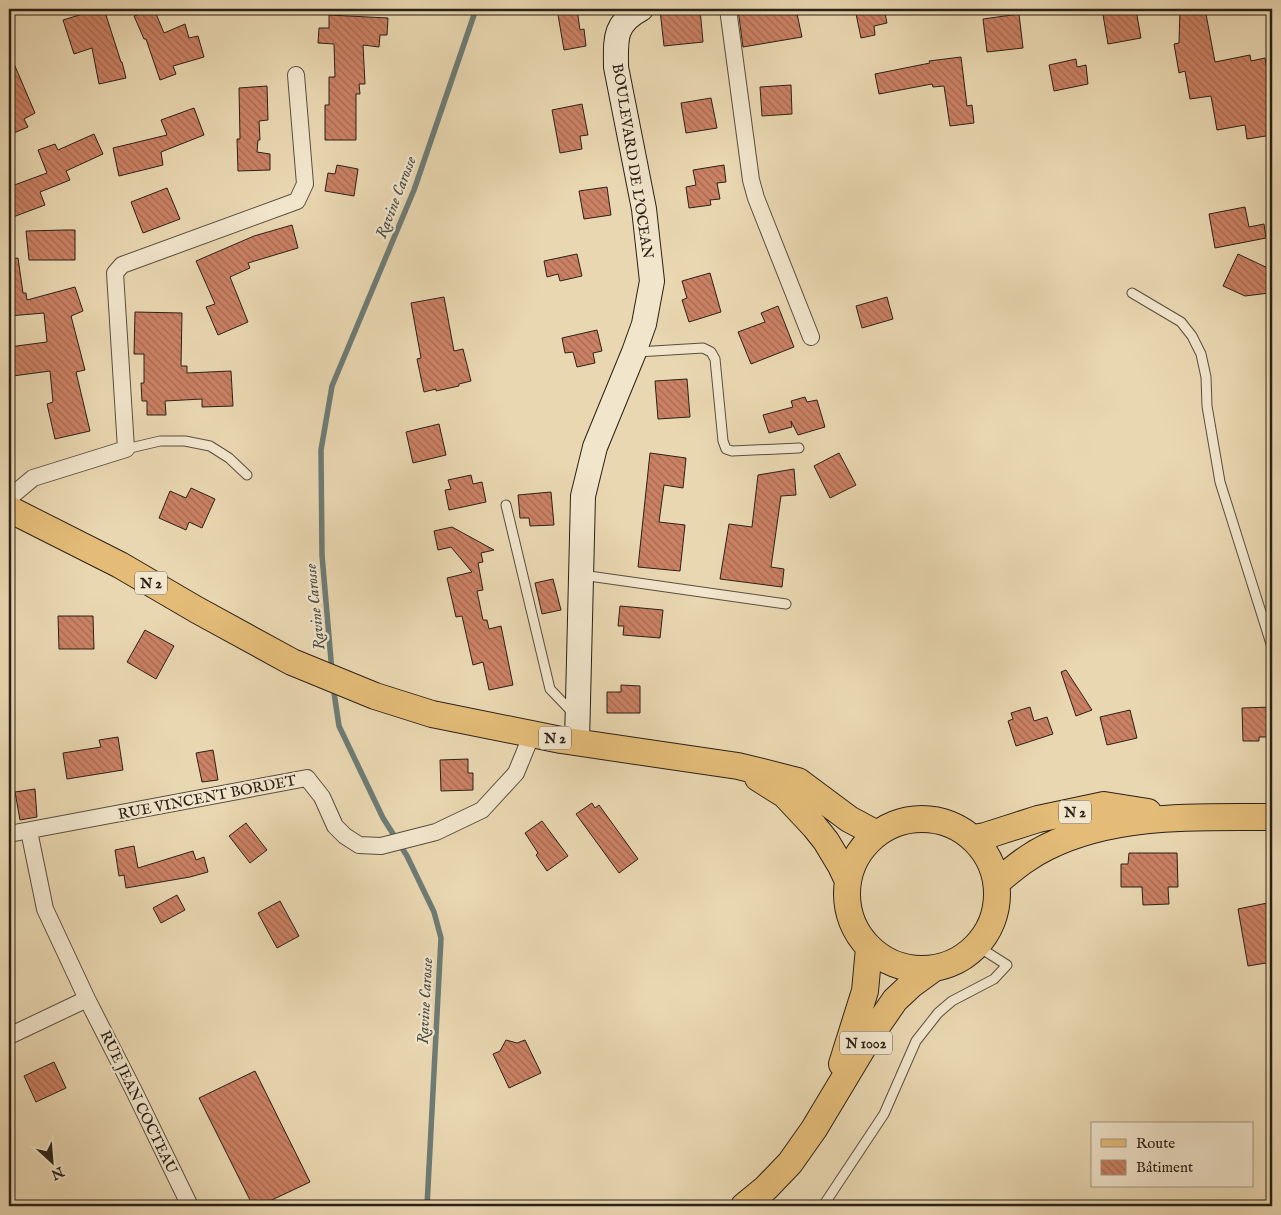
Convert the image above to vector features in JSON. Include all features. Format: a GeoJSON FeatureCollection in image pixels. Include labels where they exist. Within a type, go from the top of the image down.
{"type":"FeatureCollection","features":[{"type":"Feature","properties":{"kind":"main road","name":"N 2"},"geometry":{"type":"LineString","coordinates":[[9,509],[120,565],[292,662],[375,696],[432,714],[532,734],[578,730],[798,781],[849,819],[877,834]]}},
{"type":"Feature","properties":{"kind":"main road","name":"N 2"},"geometry":{"type":"LineString","coordinates":[[738,766],[785,795],[826,841],[848,881]]}},
{"type":"Feature","properties":{"kind":"main road","name":"N 2"},"geometry":{"type":"LineString","coordinates":[[973,838],[1038,819],[1104,805],[1178,817]]}},
{"type":"Feature","properties":{"kind":"main road","name":"N 2"},"geometry":{"type":"LineString","coordinates":[[997,882],[1045,847],[1073,835],[1110,826],[1178,817],[1272,817]]}},
{"type":"Feature","properties":{"kind":"main road"},"geometry":{"type":"LineString","coordinates":[[926,819],[943,822],[958,828],[973,838],[984,851],[992,866],[997,882],[998,899],[988,932],[977,946],[964,957],[950,965],[916,970],[898,966],[882,959],[857,934],[849,915],[846,900],[848,881],[853,863],[863,847],[877,834],[892,825],[908,820],[926,819]]}},
{"type":"Feature","properties":{"kind":"main road","name":"N 1002"},"geometry":{"type":"LineString","coordinates":[[814,1129],[838,1074],[864,991],[869,948]]}},
{"type":"Feature","properties":{"kind":"main road","name":"N 1002"},"geometry":{"type":"LineString","coordinates":[[744,1206],[766,1188],[790,1163],[814,1129],[895,1000],[911,985],[933,969]]}},
{"type":"Feature","properties":{"kind":"street","name":"BOULEVARD DE L'OCEAN"},"geometry":{"type":"LineString","coordinates":[[578,730],[583,496],[595,447],[644,324],[652,281],[644,209],[616,67],[616,44],[620,27],[641,9]]}},
{"type":"Feature","properties":{"kind":"street"},"geometry":{"type":"LineString","coordinates":[[728,9],[756,198],[810,337]]}},
{"type":"Feature","properties":{"kind":"street"},"geometry":{"type":"LineString","coordinates":[[9,498],[33,478],[126,449],[115,273],[122,265],[297,201],[305,184],[296,75]]}},
{"type":"Feature","properties":{"kind":"street","name":"RUE VINCENT BORDET"},"geometry":{"type":"LineString","coordinates":[[9,834],[307,778],[322,797],[335,826],[345,836],[359,845],[381,846],[436,832],[482,810],[516,773],[532,734]]}},
{"type":"Feature","properties":{"kind":"street","name":"RUE JEAN COCTEAU"},"geometry":{"type":"LineString","coordinates":[[29,831],[45,909],[87,999],[190,1206]]}},
{"type":"Feature","properties":{"kind":"street"},"geometry":{"type":"LineString","coordinates":[[9,1036],[87,999]]}},
{"type":"Feature","properties":{"kind":"lane"},"geometry":{"type":"LineString","coordinates":[[1132,293],[1181,322],[1192,336],[1201,354],[1206,377],[1207,406],[1220,482],[1272,646]]}},
{"type":"Feature","properties":{"kind":"lane"},"geometry":{"type":"LineString","coordinates":[[634,352],[703,348],[711,352],[715,359],[723,441],[726,449],[732,451],[799,448]]}},
{"type":"Feature","properties":{"kind":"lane"},"geometry":{"type":"LineString","coordinates":[[126,449],[160,441],[210,446],[229,458],[247,475]]}},
{"type":"Feature","properties":{"kind":"lane"},"geometry":{"type":"LineString","coordinates":[[506,505],[550,689],[578,730]]}},
{"type":"Feature","properties":{"kind":"lane"},"geometry":{"type":"LineString","coordinates":[[582,574],[786,604]]}},
{"type":"Feature","properties":{"kind":"lane"},"geometry":{"type":"LineString","coordinates":[[823,1206],[884,1114],[916,1041],[938,1014],[952,1001],[994,979],[1007,965],[977,946]]}},
{"type":"Feature","properties":{"kind":"building"},"geometry":{"type":"Polygon","coordinates":[[[104,9],[126,78],[99,84],[92,48],[74,54],[63,20],[104,9]]]}},
{"type":"Feature","properties":{"kind":"building"},"geometry":{"type":"Polygon","coordinates":[[[154,9],[164,33],[185,24],[189,38],[198,36],[204,57],[173,66],[176,74],[160,80],[146,39],[144,39],[134,16],[154,9]]]}},
{"type":"Feature","properties":{"kind":"building"},"geometry":{"type":"Polygon","coordinates":[[[557,9],[577,9],[580,30],[584,29],[586,46],[564,50],[557,9]]]}},
{"type":"Feature","properties":{"kind":"building"},"geometry":{"type":"Polygon","coordinates":[[[700,9],[703,42],[664,46],[660,10],[700,9]]]}},
{"type":"Feature","properties":{"kind":"building"},"geometry":{"type":"Polygon","coordinates":[[[738,9],[796,9],[802,37],[743,47],[738,9]]]}},
{"type":"Feature","properties":{"kind":"building"},"geometry":{"type":"Polygon","coordinates":[[[855,9],[884,9],[887,23],[874,26],[875,35],[861,38],[855,9]]]}},
{"type":"Feature","properties":{"kind":"building"},"geometry":{"type":"Polygon","coordinates":[[[1102,9],[1120,9],[1120,13],[1136,10],[1141,38],[1108,44],[1102,9]]]}},
{"type":"Feature","properties":{"kind":"building"},"geometry":{"type":"Polygon","coordinates":[[[1180,9],[1205,9],[1215,62],[1250,55],[1251,61],[1265,58],[1272,97],[1272,135],[1247,139],[1245,125],[1217,130],[1211,96],[1190,99],[1185,71],[1179,73],[1174,44],[1179,43],[1180,9]]]}},
{"type":"Feature","properties":{"kind":"building"},"geometry":{"type":"Polygon","coordinates":[[[1019,14],[1023,48],[987,52],[983,19],[1019,14]]]}},
{"type":"Feature","properties":{"kind":"building"},"geometry":{"type":"Polygon","coordinates":[[[329,15],[388,18],[387,35],[380,35],[379,47],[363,45],[365,84],[359,84],[360,94],[356,94],[356,140],[325,140],[325,105],[329,105],[329,77],[335,77],[334,44],[318,43],[319,28],[329,28],[329,15]]]}},
{"type":"Feature","properties":{"kind":"building"},"geometry":{"type":"Polygon","coordinates":[[[9,52],[35,113],[24,119],[28,127],[9,135],[9,52]]]}},
{"type":"Feature","properties":{"kind":"building"},"geometry":{"type":"Polygon","coordinates":[[[961,57],[967,106],[972,105],[974,123],[950,126],[944,86],[933,87],[932,84],[879,94],[875,74],[930,63],[929,61],[961,57]]]}},
{"type":"Feature","properties":{"kind":"building"},"geometry":{"type":"Polygon","coordinates":[[[1076,59],[1077,67],[1086,65],[1088,84],[1054,91],[1049,65],[1076,59]]]}},
{"type":"Feature","properties":{"kind":"building"},"geometry":{"type":"Polygon","coordinates":[[[791,85],[792,114],[762,116],[760,87],[791,85]]]}},
{"type":"Feature","properties":{"kind":"building"},"geometry":{"type":"Polygon","coordinates":[[[267,86],[268,120],[259,121],[260,140],[258,140],[257,152],[270,154],[270,170],[238,171],[237,139],[240,139],[239,88],[267,86]]]}},
{"type":"Feature","properties":{"kind":"building"},"geometry":{"type":"Polygon","coordinates":[[[711,98],[717,128],[686,133],[681,103],[711,98]]]}},
{"type":"Feature","properties":{"kind":"building"},"geometry":{"type":"Polygon","coordinates":[[[582,104],[588,135],[580,136],[582,149],[560,153],[552,110],[582,104]]]}},
{"type":"Feature","properties":{"kind":"building"},"geometry":{"type":"Polygon","coordinates":[[[194,108],[204,135],[161,152],[163,165],[119,176],[113,148],[167,135],[161,120],[194,108]]]}},
{"type":"Feature","properties":{"kind":"building"},"geometry":{"type":"Polygon","coordinates":[[[94,134],[103,154],[66,171],[70,180],[40,192],[45,205],[13,217],[9,206],[9,187],[47,173],[38,150],[55,144],[58,150],[94,134]]]}},
{"type":"Feature","properties":{"kind":"building"},"geometry":{"type":"Polygon","coordinates":[[[337,165],[358,169],[354,196],[325,191],[328,173],[335,174],[337,165]]]}},
{"type":"Feature","properties":{"kind":"building"},"geometry":{"type":"Polygon","coordinates":[[[724,165],[726,182],[717,183],[720,199],[710,200],[711,205],[689,208],[686,187],[696,185],[693,170],[724,165]]]}},
{"type":"Feature","properties":{"kind":"building"},"geometry":{"type":"Polygon","coordinates":[[[607,187],[611,215],[584,219],[579,191],[607,187]]]}},
{"type":"Feature","properties":{"kind":"building"},"geometry":{"type":"Polygon","coordinates":[[[167,188],[180,219],[143,233],[131,202],[167,188]]]}},
{"type":"Feature","properties":{"kind":"building"},"geometry":{"type":"Polygon","coordinates":[[[1245,207],[1249,227],[1264,224],[1266,238],[1215,248],[1209,214],[1245,207]]]}},
{"type":"Feature","properties":{"kind":"building"},"geometry":{"type":"Polygon","coordinates":[[[292,225],[298,248],[248,263],[250,268],[230,277],[248,322],[218,335],[206,307],[215,304],[196,261],[254,236],[292,225]]]}},
{"type":"Feature","properties":{"kind":"building"},"geometry":{"type":"Polygon","coordinates":[[[75,230],[75,260],[29,260],[26,231],[75,230]]]}},
{"type":"Feature","properties":{"kind":"building"},"geometry":{"type":"Polygon","coordinates":[[[577,254],[582,276],[560,281],[558,274],[547,277],[544,261],[577,254]]]}},
{"type":"Feature","properties":{"kind":"building"},"geometry":{"type":"Polygon","coordinates":[[[1238,254],[1272,270],[1272,286],[1269,293],[1245,296],[1223,286],[1238,254]]]}},
{"type":"Feature","properties":{"kind":"building"},"geometry":{"type":"Polygon","coordinates":[[[18,258],[23,293],[26,293],[27,300],[75,287],[83,311],[71,316],[85,370],[76,372],[90,431],[55,439],[47,404],[53,402],[50,371],[13,376],[12,370],[9,370],[9,347],[47,342],[44,313],[9,316],[9,259],[18,258]]]}},
{"type":"Feature","properties":{"kind":"building"},"geometry":{"type":"Polygon","coordinates":[[[710,273],[721,312],[689,322],[682,300],[687,298],[682,281],[710,273]]]}},
{"type":"Feature","properties":{"kind":"building"},"geometry":{"type":"Polygon","coordinates":[[[444,297],[454,351],[463,349],[471,381],[459,384],[459,386],[424,392],[417,359],[421,358],[411,303],[444,297]]]}},
{"type":"Feature","properties":{"kind":"building"},"geometry":{"type":"Polygon","coordinates":[[[887,297],[893,319],[862,328],[856,306],[887,297]]]}},
{"type":"Feature","properties":{"kind":"building"},"geometry":{"type":"Polygon","coordinates":[[[778,306],[794,347],[751,364],[738,332],[765,322],[761,313],[778,306]]]}},
{"type":"Feature","properties":{"kind":"building"},"geometry":{"type":"Polygon","coordinates":[[[135,312],[182,313],[181,366],[187,366],[187,373],[231,371],[233,406],[202,407],[202,399],[165,401],[166,415],[147,415],[147,401],[142,401],[141,383],[144,383],[144,354],[134,354],[135,312]]]}},
{"type":"Feature","properties":{"kind":"building"},"geometry":{"type":"Polygon","coordinates":[[[597,330],[602,351],[593,353],[595,363],[577,367],[573,352],[565,353],[562,338],[597,330]]]}},
{"type":"Feature","properties":{"kind":"building"},"geometry":{"type":"Polygon","coordinates":[[[687,379],[690,417],[658,419],[655,381],[687,379]]]}},
{"type":"Feature","properties":{"kind":"building"},"geometry":{"type":"Polygon","coordinates":[[[805,397],[807,402],[817,400],[825,427],[798,435],[791,421],[792,427],[769,433],[763,415],[793,407],[791,401],[805,397]]]}},
{"type":"Feature","properties":{"kind":"building"},"geometry":{"type":"Polygon","coordinates":[[[439,424],[446,455],[413,463],[406,432],[439,424]]]}},
{"type":"Feature","properties":{"kind":"building"},"geometry":{"type":"Polygon","coordinates":[[[650,453],[686,458],[683,488],[664,485],[659,522],[685,525],[680,571],[638,567],[650,453]]]}},
{"type":"Feature","properties":{"kind":"building"},"geometry":{"type":"Polygon","coordinates":[[[839,453],[856,485],[830,498],[814,466],[839,453]]]}},
{"type":"Feature","properties":{"kind":"building"},"geometry":{"type":"Polygon","coordinates":[[[794,469],[796,495],[781,496],[771,567],[784,569],[782,587],[720,579],[729,524],[752,527],[758,475],[794,469]]]}},
{"type":"Feature","properties":{"kind":"building"},"geometry":{"type":"Polygon","coordinates":[[[471,475],[473,484],[482,482],[486,502],[449,510],[445,490],[451,489],[448,480],[471,475]]]}},
{"type":"Feature","properties":{"kind":"building"},"geometry":{"type":"Polygon","coordinates":[[[191,488],[215,499],[202,528],[189,522],[186,530],[159,518],[170,491],[186,498],[191,488]]]}},
{"type":"Feature","properties":{"kind":"building"},"geometry":{"type":"Polygon","coordinates":[[[551,492],[554,525],[530,526],[529,518],[520,518],[518,495],[551,492]]]}},
{"type":"Feature","properties":{"kind":"building"},"geometry":{"type":"Polygon","coordinates":[[[452,527],[494,550],[481,553],[483,562],[478,563],[483,590],[477,591],[483,620],[487,620],[489,629],[501,626],[513,685],[489,690],[483,662],[473,665],[462,616],[456,617],[447,578],[472,572],[451,547],[438,550],[434,531],[452,527]]]}},
{"type":"Feature","properties":{"kind":"building"},"geometry":{"type":"Polygon","coordinates":[[[553,579],[561,610],[542,614],[535,583],[553,579]]]}},
{"type":"Feature","properties":{"kind":"building"},"geometry":{"type":"Polygon","coordinates":[[[620,606],[663,610],[660,638],[623,635],[624,626],[618,626],[620,606]]]}},
{"type":"Feature","properties":{"kind":"building"},"geometry":{"type":"Polygon","coordinates":[[[58,616],[93,616],[94,649],[59,649],[58,616]]]}},
{"type":"Feature","properties":{"kind":"building"},"geometry":{"type":"Polygon","coordinates":[[[145,630],[174,646],[156,679],[127,662],[145,630]]]}},
{"type":"Feature","properties":{"kind":"building"},"geometry":{"type":"Polygon","coordinates":[[[1066,670],[1092,710],[1076,716],[1061,672],[1066,670]]]}},
{"type":"Feature","properties":{"kind":"building"},"geometry":{"type":"Polygon","coordinates":[[[621,685],[640,686],[640,713],[607,713],[607,692],[621,692],[621,685]]]}},
{"type":"Feature","properties":{"kind":"building"},"geometry":{"type":"Polygon","coordinates":[[[1030,707],[1034,721],[1047,717],[1053,734],[1016,746],[1008,721],[1013,719],[1011,713],[1030,707]]]}},
{"type":"Feature","properties":{"kind":"building"},"geometry":{"type":"Polygon","coordinates":[[[1272,707],[1272,737],[1259,737],[1259,741],[1243,741],[1242,708],[1272,707]]]}},
{"type":"Feature","properties":{"kind":"building"},"geometry":{"type":"Polygon","coordinates":[[[1130,710],[1137,738],[1107,745],[1100,717],[1130,710]]]}},
{"type":"Feature","properties":{"kind":"building"},"geometry":{"type":"Polygon","coordinates":[[[118,737],[123,770],[67,779],[63,753],[101,747],[99,740],[118,737]]]}},
{"type":"Feature","properties":{"kind":"building"},"geometry":{"type":"Polygon","coordinates":[[[213,750],[218,780],[202,782],[196,753],[213,750]]]}},
{"type":"Feature","properties":{"kind":"building"},"geometry":{"type":"Polygon","coordinates":[[[468,759],[468,773],[473,773],[473,790],[441,791],[440,760],[468,759]]]}},
{"type":"Feature","properties":{"kind":"building"},"geometry":{"type":"Polygon","coordinates":[[[35,789],[37,817],[20,820],[15,792],[35,789]]]}},
{"type":"Feature","properties":{"kind":"building"},"geometry":{"type":"Polygon","coordinates":[[[592,803],[595,808],[599,805],[638,859],[619,873],[576,814],[592,803]]]}},
{"type":"Feature","properties":{"kind":"building"},"geometry":{"type":"Polygon","coordinates":[[[542,821],[568,856],[547,871],[536,855],[538,853],[525,833],[542,821]]]}},
{"type":"Feature","properties":{"kind":"building"},"geometry":{"type":"Polygon","coordinates":[[[246,823],[267,850],[250,863],[229,836],[246,823]]]}},
{"type":"Feature","properties":{"kind":"building"},"geometry":{"type":"Polygon","coordinates":[[[134,846],[138,868],[193,851],[196,860],[204,857],[208,872],[126,888],[124,875],[119,876],[115,850],[134,846]]]}},
{"type":"Feature","properties":{"kind":"building"},"geometry":{"type":"Polygon","coordinates":[[[1129,853],[1177,853],[1178,887],[1168,887],[1169,904],[1143,905],[1142,887],[1121,887],[1121,864],[1128,864],[1129,853]]]}},
{"type":"Feature","properties":{"kind":"building"},"geometry":{"type":"Polygon","coordinates":[[[177,895],[185,910],[161,923],[153,908],[177,895]]]}},
{"type":"Feature","properties":{"kind":"building"},"geometry":{"type":"Polygon","coordinates":[[[280,901],[299,936],[277,948],[258,913],[280,901]]]}},
{"type":"Feature","properties":{"kind":"building"},"geometry":{"type":"Polygon","coordinates":[[[1272,902],[1272,962],[1248,966],[1238,909],[1272,902]]]}},
{"type":"Feature","properties":{"kind":"building"},"geometry":{"type":"Polygon","coordinates":[[[506,1040],[517,1043],[525,1040],[541,1073],[509,1088],[493,1054],[500,1051],[506,1040]]]}},
{"type":"Feature","properties":{"kind":"building"},"geometry":{"type":"Polygon","coordinates":[[[54,1062],[66,1088],[36,1102],[24,1076],[54,1062]]]}},
{"type":"Feature","properties":{"kind":"building"},"geometry":{"type":"Polygon","coordinates":[[[255,1071],[310,1182],[259,1206],[253,1206],[199,1098],[255,1071]]]}},
{"type":"Feature","properties":{"kind":"waterway","name":"Ravine Carosse"},"geometry":{"type":"LineString","coordinates":[[332,672],[322,555],[321,450],[332,386],[414,190],[476,9]]}},
{"type":"Feature","properties":{"kind":"waterway","name":"Ravine Carosse"},"geometry":{"type":"LineString","coordinates":[[333,686],[339,726],[383,818],[407,856],[434,912],[441,938],[427,1206]]}}]}
